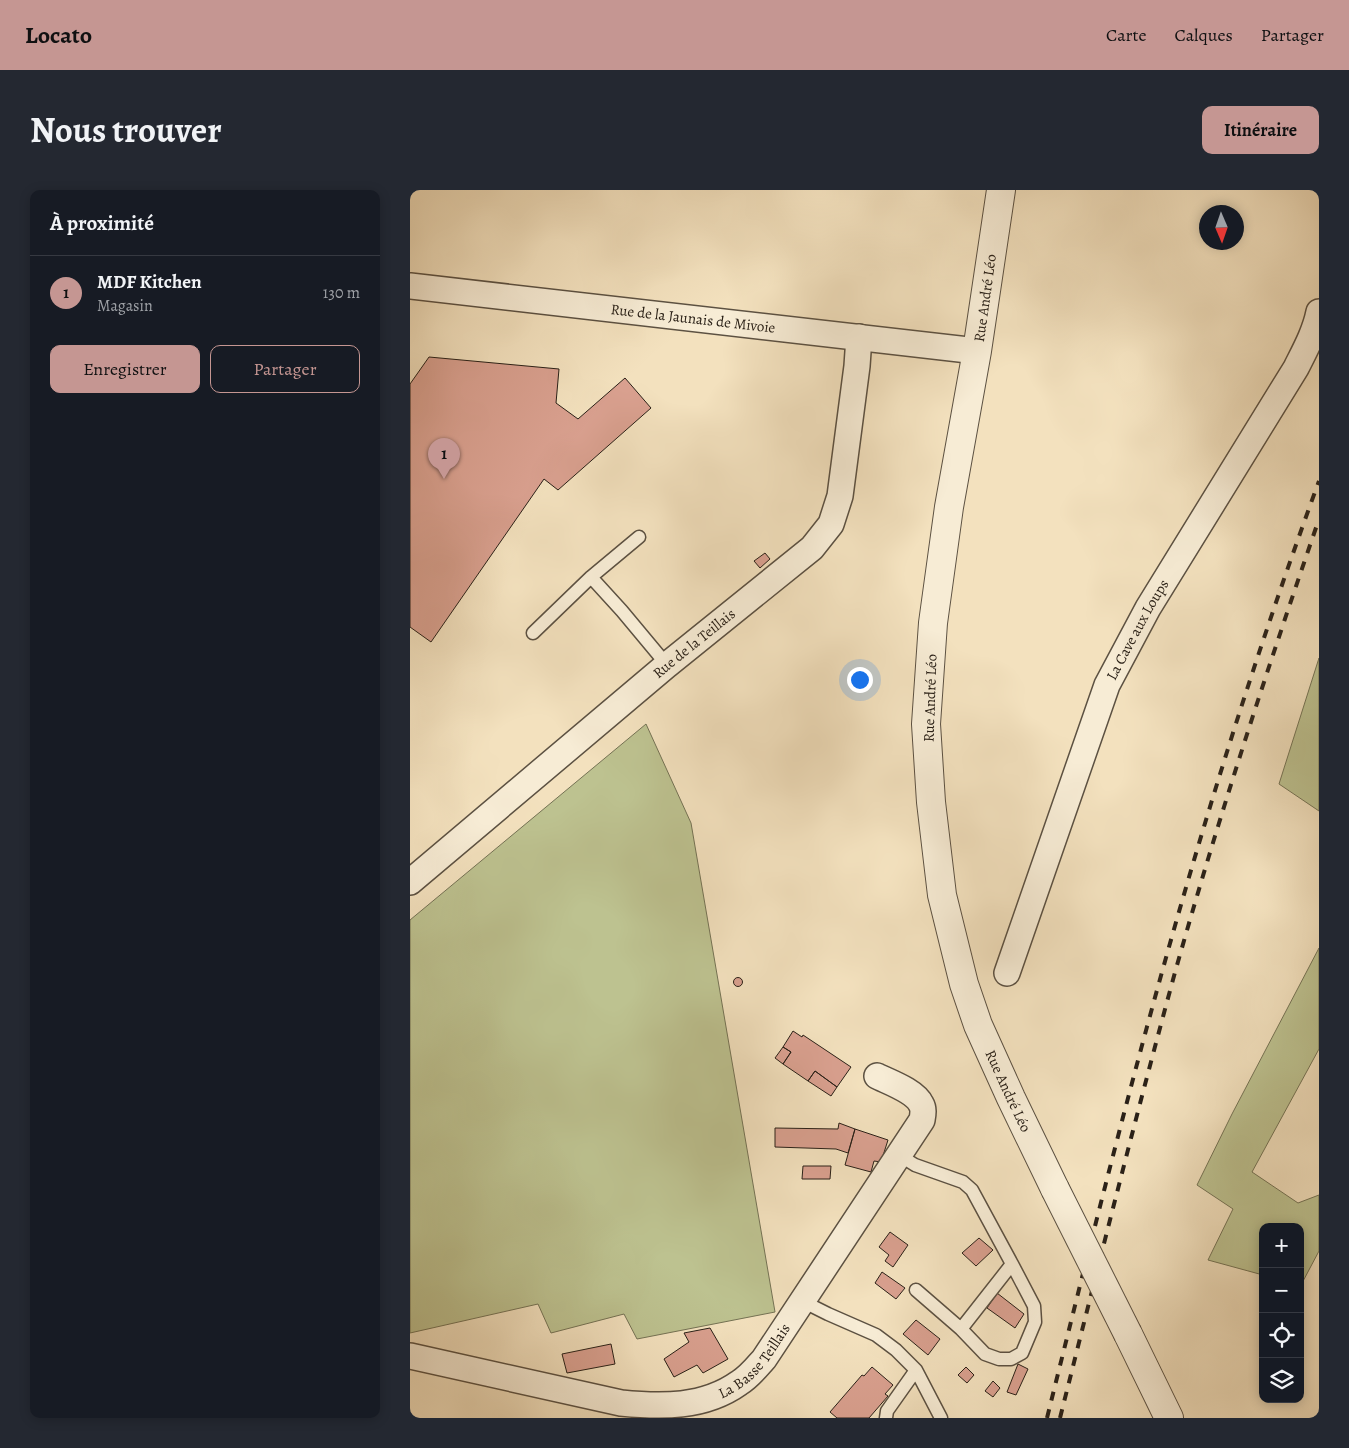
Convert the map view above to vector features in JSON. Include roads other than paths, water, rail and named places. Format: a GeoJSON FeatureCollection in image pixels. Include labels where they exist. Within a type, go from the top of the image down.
{"type":"FeatureCollection","features":[{"type":"Feature","properties":{"kind":"street","name":"Rue André Léo"},"geometry":{"type":"LineString","coordinates":[[1001,190],[977,351],[949,507],[933,623],[926,724],[931,802],[942,895],[964,984],[978,1024],[1055,1189],[1169,1418]]}},
{"type":"Feature","properties":{"kind":"street","name":"Rue de la Jaunais de Mivoie"},"geometry":{"type":"LineString","coordinates":[[410,286],[977,351]]}},
{"type":"Feature","properties":{"kind":"street","name":"La Cave aux Loups"},"geometry":{"type":"LineString","coordinates":[[1007,973],[1107,686],[1148,608],[1296,368],[1311,336],[1319,312]]}},
{"type":"Feature","properties":{"kind":"street","name":"Rue de la Teillais"},"geometry":{"type":"LineString","coordinates":[[410,882],[667,665],[812,548],[831,524],[840,496],[859,337]]}},
{"type":"Feature","properties":{"kind":"street","name":"La Basse Teillais"},"geometry":{"type":"LineString","coordinates":[[410,1356],[621,1403],[674,1406],[694,1403],[710,1408],[723,1392],[739,1384],[764,1359],[922,1120],[924,1112],[922,1104],[917,1097],[877,1076]]}},
{"type":"Feature","properties":{"kind":"lane"},"geometry":{"type":"LineString","coordinates":[[533,633],[591,577],[639,536]]}},
{"type":"Feature","properties":{"kind":"lane"},"geometry":{"type":"LineString","coordinates":[[591,577],[667,665]]}},
{"type":"Feature","properties":{"kind":"lane"},"geometry":{"type":"LineString","coordinates":[[900,1155],[915,1164],[963,1182],[972,1190],[1034,1306],[1035,1322],[1022,1353],[1011,1359],[999,1359],[985,1354],[961,1329],[916,1290]]}},
{"type":"Feature","properties":{"kind":"lane"},"geometry":{"type":"LineString","coordinates":[[961,1329],[1012,1264]]}},
{"type":"Feature","properties":{"kind":"lane"},"geometry":{"type":"LineString","coordinates":[[802,1301],[876,1335],[896,1350],[916,1370],[940,1418]]}},
{"type":"Feature","properties":{"kind":"lane"},"geometry":{"type":"LineString","coordinates":[[886,1418],[887,1411],[916,1370]]}},
{"type":"Feature","properties":{"kind":"railway"},"geometry":{"type":"LineString","coordinates":[[1047,1418],[1117,1139],[1180,910],[1216,786],[1319,481]]}},
{"type":"Feature","properties":{"kind":"railway"},"geometry":{"type":"LineString","coordinates":[[1060,1418],[1190,918],[1243,746],[1319,519]]}},
{"type":"Feature","properties":{"kind":"place","name":"MDF Kitchen"},"geometry":{"type":"Point","coordinates":[444,479]}}]}
